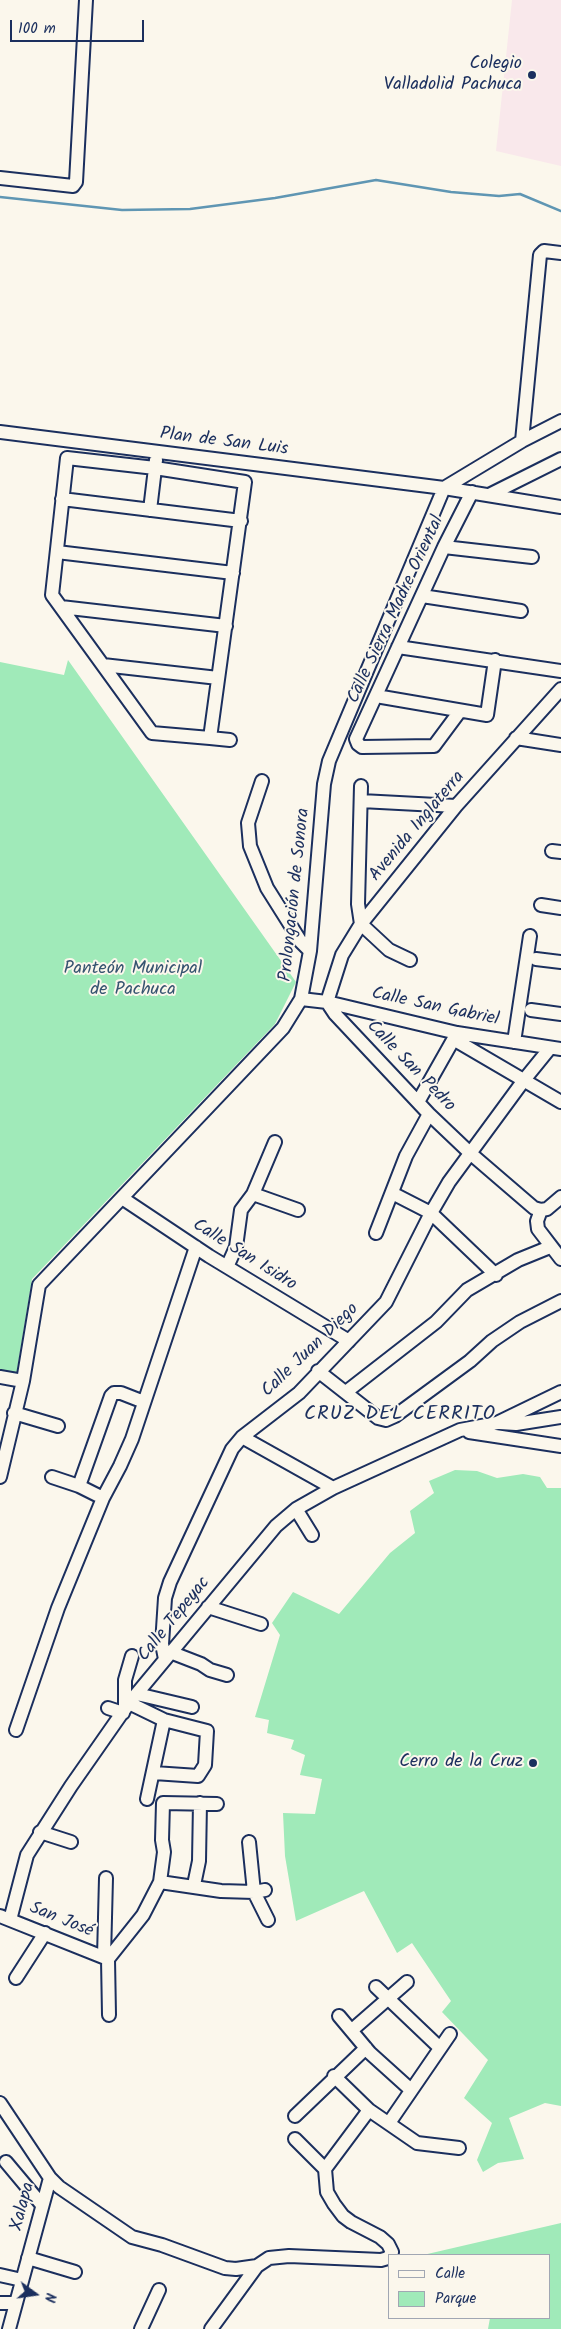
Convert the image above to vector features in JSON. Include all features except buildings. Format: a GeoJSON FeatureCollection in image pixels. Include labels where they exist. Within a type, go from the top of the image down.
{"type":"FeatureCollection","features":[{"type":"Feature","properties":{"kind":"street"},"geometry":{"type":"LineString","coordinates":[[0,178],[73,186],[76,182],[86,0]]}},
{"type":"Feature","properties":{"kind":"street"},"geometry":{"type":"LineString","coordinates":[[522,441],[541,252],[561,253]]}},
{"type":"Feature","properties":{"kind":"street"},"geometry":{"type":"LineString","coordinates":[[444,488],[522,441],[561,421]]}},
{"type":"Feature","properties":{"kind":"street","name":"Plan de San Luis"},"geometry":{"type":"LineString","coordinates":[[0,432],[444,488],[561,507]]}},
{"type":"Feature","properties":{"kind":"street"},"geometry":{"type":"LineString","coordinates":[[150,510],[157,452]]}},
{"type":"Feature","properties":{"kind":"street"},"geometry":{"type":"LineString","coordinates":[[210,738],[245,482],[155,468],[67,458],[52,594],[152,732],[210,738],[230,740]]}},
{"type":"Feature","properties":{"kind":"street"},"geometry":{"type":"LineString","coordinates":[[489,495],[561,459]]}},
{"type":"Feature","properties":{"kind":"street","name":"Prolongación de Sonora"},"geometry":{"type":"LineString","coordinates":[[0,1477],[23,1381],[39,1285],[283,1028],[302,999],[310,951],[324,784],[329,761],[444,488]]}},
{"type":"Feature","properties":{"kind":"street","name":"Calle Sierra Madre Oriental"},"geometry":{"type":"LineString","coordinates":[[460,711],[434,746],[362,747],[356,739],[444,547],[472,492]]}},
{"type":"Feature","properties":{"kind":"street"},"geometry":{"type":"LineString","coordinates":[[62,499],[241,520]]}},
{"type":"Feature","properties":{"kind":"street"},"geometry":{"type":"LineString","coordinates":[[444,547],[532,557]]}},
{"type":"Feature","properties":{"kind":"street"},"geometry":{"type":"LineString","coordinates":[[57,552],[233,573]]}},
{"type":"Feature","properties":{"kind":"street"},"geometry":{"type":"LineString","coordinates":[[422,596],[521,611]]}},
{"type":"Feature","properties":{"kind":"street"},"geometry":{"type":"LineString","coordinates":[[61,607],[226,626]]}},
{"type":"Feature","properties":{"kind":"street"},"geometry":{"type":"LineString","coordinates":[[398,647],[561,671]]}},
{"type":"Feature","properties":{"kind":"street"},"geometry":{"type":"LineString","coordinates":[[376,696],[487,715],[495,660]]}},
{"type":"Feature","properties":{"kind":"street"},"geometry":{"type":"LineString","coordinates":[[103,665],[218,678]]}},
{"type":"Feature","properties":{"kind":"street","name":"Avenida Inglaterra"},"geometry":{"type":"LineString","coordinates":[[327,1002],[342,955],[361,924],[456,806],[561,689]]}},
{"type":"Feature","properties":{"kind":"street"},"geometry":{"type":"LineString","coordinates":[[516,738],[561,745]]}},
{"type":"Feature","properties":{"kind":"street"},"geometry":{"type":"LineString","coordinates":[[262,781],[248,823],[250,846],[266,888],[300,942],[310,951]]}},
{"type":"Feature","properties":{"kind":"street"},"geometry":{"type":"LineString","coordinates":[[361,786],[358,904],[361,924],[389,950],[410,960]]}},
{"type":"Feature","properties":{"kind":"street"},"geometry":{"type":"LineString","coordinates":[[361,801],[456,806]]}},
{"type":"Feature","properties":{"kind":"street"},"geometry":{"type":"LineString","coordinates":[[541,905],[561,908]]}},
{"type":"Feature","properties":{"kind":"street"},"geometry":{"type":"LineString","coordinates":[[514,1042],[530,936]]}},
{"type":"Feature","properties":{"kind":"street"},"geometry":{"type":"LineString","coordinates":[[536,959],[561,962]]}},
{"type":"Feature","properties":{"kind":"street","name":"Calle San Gabriel"},"geometry":{"type":"LineString","coordinates":[[302,999],[327,1002],[456,1036],[556,1048]]}},
{"type":"Feature","properties":{"kind":"street","name":"Calle San Pedro"},"geometry":{"type":"LineString","coordinates":[[327,1002],[335,1014],[429,1114],[470,1153],[534,1208],[540,1210]]}},
{"type":"Feature","properties":{"kind":"street"},"geometry":{"type":"LineString","coordinates":[[531,1010],[561,1014]]}},
{"type":"Feature","properties":{"kind":"street"},"geometry":{"type":"LineString","coordinates":[[418,1102],[456,1036],[561,1102]]}},
{"type":"Feature","properties":{"kind":"street","name":"Calle Juan Diego"},"geometry":{"type":"LineString","coordinates":[[168,1656],[162,1644],[165,1598],[170,1582],[232,1449],[242,1437],[299,1393],[386,1302],[431,1212],[470,1153],[524,1080],[556,1048]]}},
{"type":"Feature","properties":{"kind":"street"},"geometry":{"type":"LineString","coordinates":[[376,1233],[406,1156],[429,1114]]}},
{"type":"Feature","properties":{"kind":"street"},"geometry":{"type":"LineString","coordinates":[[227,1267],[236,1247],[241,1210],[253,1194],[275,1142]]}},
{"type":"Feature","properties":{"kind":"street"},"geometry":{"type":"LineString","coordinates":[[392,1193],[431,1212],[496,1274]]}},
{"type":"Feature","properties":{"kind":"street"},"geometry":{"type":"LineString","coordinates":[[253,1194],[298,1210]]}},
{"type":"Feature","properties":{"kind":"street","name":"Calle San Isidro"},"geometry":{"type":"LineString","coordinates":[[122,1198],[227,1267],[349,1341]]}},
{"type":"Feature","properties":{"kind":"street"},"geometry":{"type":"LineString","coordinates":[[561,1198],[547,1209],[540,1210],[537,1220],[538,1229],[561,1259]]}},
{"type":"Feature","properties":{"kind":"street"},"geometry":{"type":"LineString","coordinates":[[346,1392],[436,1322],[467,1290],[518,1260],[550,1247]]}},
{"type":"Feature","properties":{"kind":"street"},"geometry":{"type":"LineString","coordinates":[[16,1730],[58,1608],[103,1498],[120,1466],[202,1251]]}},
{"type":"Feature","properties":{"kind":"street"},"geometry":{"type":"LineString","coordinates":[[318,1371],[378,1418],[386,1420],[395,1416],[470,1361],[492,1341],[520,1322],[561,1301]]}},
{"type":"Feature","properties":{"kind":"street"},"geometry":{"type":"LineString","coordinates":[[0,1377],[23,1381]]}},
{"type":"Feature","properties":{"kind":"street","name":"Calle Tepeyac"},"geometry":{"type":"LineString","coordinates":[[4,1918],[27,1854],[40,1832],[129,1705],[208,1606],[276,1526],[296,1509],[333,1488],[460,1430],[497,1423],[561,1392]]}},
{"type":"Feature","properties":{"kind":"street"},"geometry":{"type":"LineString","coordinates":[[80,1486],[114,1393],[121,1393],[144,1402]]}},
{"type":"Feature","properties":{"kind":"street"},"geometry":{"type":"LineString","coordinates":[[14,1413],[58,1426]]}},
{"type":"Feature","properties":{"kind":"street"},"geometry":{"type":"LineString","coordinates":[[497,1423],[516,1424],[561,1417]]}},
{"type":"Feature","properties":{"kind":"street"},"geometry":{"type":"LineString","coordinates":[[460,1430],[561,1446]]}},
{"type":"Feature","properties":{"kind":"street"},"geometry":{"type":"LineString","coordinates":[[242,1437],[333,1488]]}},
{"type":"Feature","properties":{"kind":"street"},"geometry":{"type":"LineString","coordinates":[[52,1477],[80,1486],[103,1498]]}},
{"type":"Feature","properties":{"kind":"street"},"geometry":{"type":"LineString","coordinates":[[296,1509],[312,1534]]}},
{"type":"Feature","properties":{"kind":"street"},"geometry":{"type":"LineString","coordinates":[[208,1606],[261,1624]]}},
{"type":"Feature","properties":{"kind":"street"},"geometry":{"type":"LineString","coordinates":[[129,1705],[125,1680],[132,1656]]}},
{"type":"Feature","properties":{"kind":"street"},"geometry":{"type":"LineString","coordinates":[[168,1656],[201,1664],[210,1670],[226,1675]]}},
{"type":"Feature","properties":{"kind":"street"},"geometry":{"type":"LineString","coordinates":[[129,1705],[164,1720],[207,1731],[205,1765],[198,1776],[154,1773]]}},
{"type":"Feature","properties":{"kind":"street"},"geometry":{"type":"LineString","coordinates":[[108,1708],[129,1705],[192,1707]]}},
{"type":"Feature","properties":{"kind":"street"},"geometry":{"type":"LineString","coordinates":[[146,1799],[154,1773],[164,1720]]}},
{"type":"Feature","properties":{"kind":"street"},"geometry":{"type":"LineString","coordinates":[[106,1958],[143,1915],[160,1882],[164,1852],[162,1840],[163,1803],[217,1804]]}},
{"type":"Feature","properties":{"kind":"street"},"geometry":{"type":"LineString","coordinates":[[194,1885],[198,1861],[200,1804]]}},
{"type":"Feature","properties":{"kind":"street"},"geometry":{"type":"LineString","coordinates":[[40,1832],[71,1842]]}},
{"type":"Feature","properties":{"kind":"street"},"geometry":{"type":"LineString","coordinates":[[249,1842],[268,1920]]}},
{"type":"Feature","properties":{"kind":"street"},"geometry":{"type":"LineString","coordinates":[[106,1878],[106,1958],[109,2015]]}},
{"type":"Feature","properties":{"kind":"street"},"geometry":{"type":"LineString","coordinates":[[160,1882],[194,1885],[221,1891],[260,1891]]}},
{"type":"Feature","properties":{"kind":"street","name":"San José"},"geometry":{"type":"LineString","coordinates":[[4,1918],[106,1958]]}},
{"type":"Feature","properties":{"kind":"street"},"geometry":{"type":"LineString","coordinates":[[16,1978],[46,1934]]}},
{"type":"Feature","properties":{"kind":"street"},"geometry":{"type":"LineString","coordinates":[[352,2030],[407,1982]]}},
{"type":"Feature","properties":{"kind":"street"},"geometry":{"type":"LineString","coordinates":[[376,1987],[440,2048]]}},
{"type":"Feature","properties":{"kind":"street"},"geometry":{"type":"LineString","coordinates":[[340,2016],[366,2048],[411,2090]]}},
{"type":"Feature","properties":{"kind":"street"},"geometry":{"type":"LineString","coordinates":[[389,2123],[450,2034]]}},
{"type":"Feature","properties":{"kind":"street"},"geometry":{"type":"LineString","coordinates":[[295,2116],[334,2076],[366,2048]]}},
{"type":"Feature","properties":{"kind":"street"},"geometry":{"type":"LineString","coordinates":[[334,2076],[369,2110],[417,2143],[460,2148]]}},
{"type":"Feature","properties":{"kind":"street"},"geometry":{"type":"LineString","coordinates":[[0,2103],[50,2178],[59,2187],[132,2237],[225,2268],[236,2269],[257,2266]]}},
{"type":"Feature","properties":{"kind":"street"},"geometry":{"type":"LineString","coordinates":[[325,2170],[369,2110]]}},
{"type":"Feature","properties":{"kind":"street"},"geometry":{"type":"LineString","coordinates":[[295,2138],[325,2170],[327,2192],[343,2216],[380,2236],[388,2244],[392,2252],[391,2254]]}},
{"type":"Feature","properties":{"kind":"street"},"geometry":{"type":"LineString","coordinates":[[6,2162],[42,2205]]}},
{"type":"Feature","properties":{"kind":"street","name":"Xalapa"},"geometry":{"type":"LineString","coordinates":[[9,2329],[50,2178]]}},
{"type":"Feature","properties":{"kind":"street"},"geometry":{"type":"LineString","coordinates":[[211,2329],[257,2266],[269,2258],[289,2256],[381,2260],[388,2258]]}},
{"type":"Feature","properties":{"kind":"street"},"geometry":{"type":"LineString","coordinates":[[28,2258],[75,2272]]}},
{"type":"Feature","properties":{"kind":"street"},"geometry":{"type":"LineString","coordinates":[[0,2275],[22,2280]]}},
{"type":"Feature","properties":{"kind":"street"},"geometry":{"type":"LineString","coordinates":[[141,2329],[159,2290]]}},
{"type":"Feature","properties":{"kind":"street"},"geometry":{"type":"LineString","coordinates":[[0,2303],[15,2303]]}},
{"type":"Feature","properties":{"kind":"shaded area","name":"Colegio Valladolid Pachuca"},"geometry":{"type":"Polygon","coordinates":[[[512,0],[561,0],[561,166],[496,151],[512,0]]]}},
{"type":"Feature","properties":{"kind":"green space","name":"Panteón Municipal de Pachuca"},"geometry":{"type":"Polygon","coordinates":[[[68,660],[296,982],[275,1024],[32,1279],[16,1376],[0,1373],[0,662],[64,675],[68,660]]]}},
{"type":"Feature","properties":{"kind":"green space"},"geometry":{"type":"Polygon","coordinates":[[[455,1470],[477,1471],[497,1478],[523,1474],[540,1477],[547,1488],[561,1488],[561,2106],[545,2103],[509,2118],[524,2159],[498,2163],[483,2172],[477,2160],[492,2123],[464,2098],[488,2060],[442,2012],[451,2001],[412,1943],[397,1953],[364,1891],[296,1921],[285,1856],[283,1813],[315,1814],[322,1779],[300,1775],[305,1755],[291,1749],[294,1740],[267,1733],[269,1720],[255,1717],[280,1635],[272,1623],[293,1592],[339,1614],[390,1553],[415,1533],[410,1511],[434,1493],[429,1481],[455,1470]]]}},
{"type":"Feature","properties":{"kind":"green space"},"geometry":{"type":"Polygon","coordinates":[[[561,2223],[561,2329],[488,2329],[490,2319],[551,2319],[551,2254],[427,2254],[561,2223]]]}},
{"type":"Feature","properties":{"kind":"waterway"},"geometry":{"type":"LineString","coordinates":[[0,197],[122,210],[190,209],[275,198],[376,180],[451,192],[499,196],[520,194],[561,211]]}},
{"type":"Feature","properties":{"kind":"place","name":"Colegio Valladolid Pachuca"},"geometry":{"type":"Point","coordinates":[532,75]}},
{"type":"Feature","properties":{"kind":"place","name":"Cerro de la Cruz"},"geometry":{"type":"Point","coordinates":[533,1763]}},
{"type":"Feature","properties":{"kind":"district","name":"CRUZ DEL CERRITO"},"geometry":{"type":"Point","coordinates":[400,1416]}}]}
